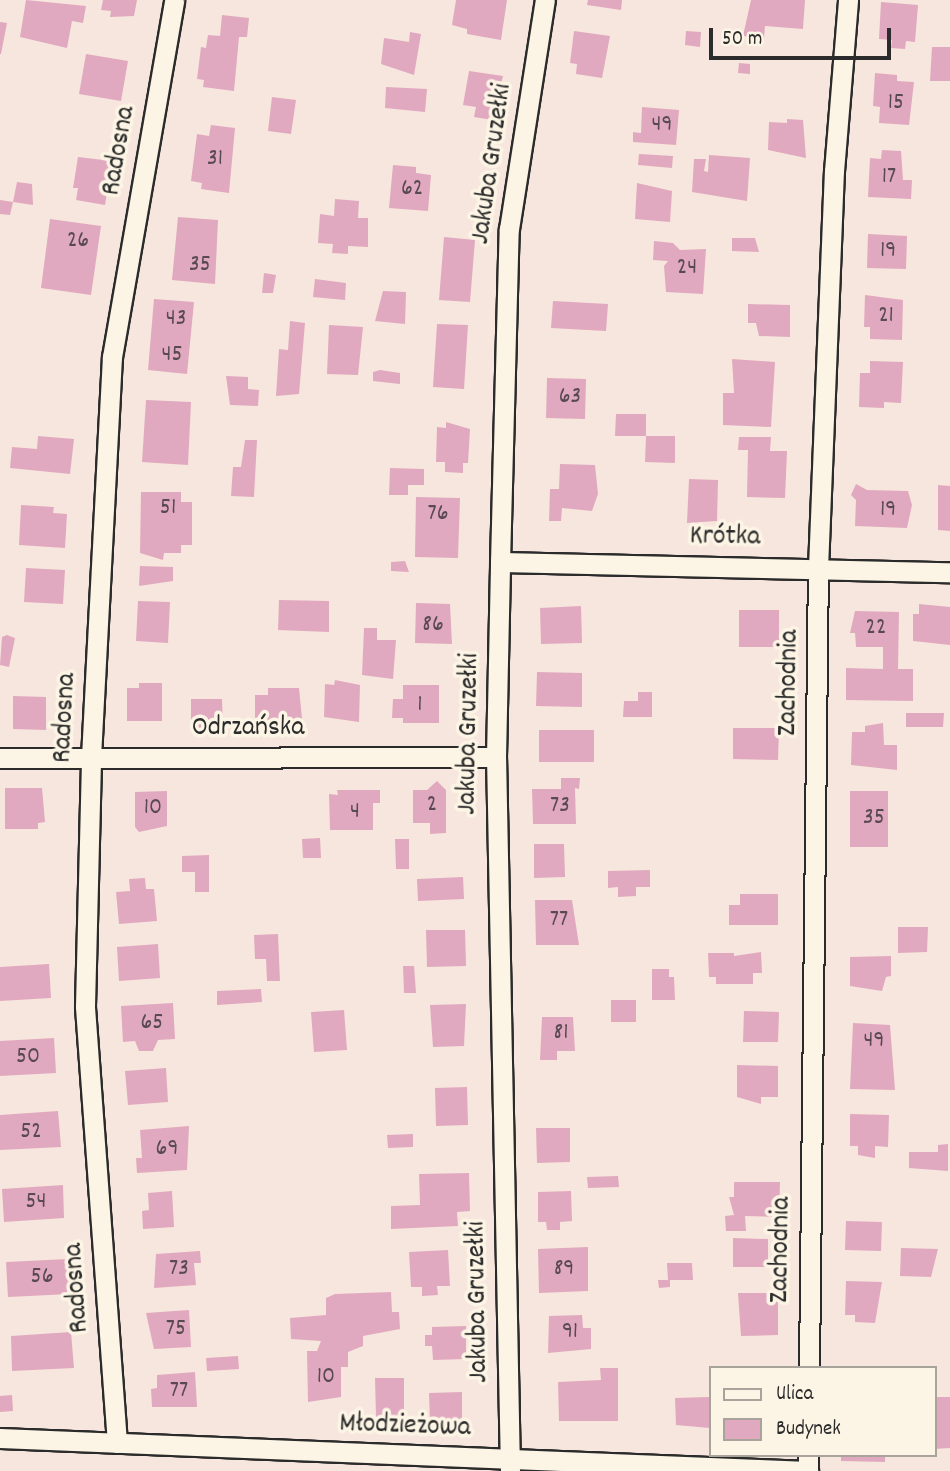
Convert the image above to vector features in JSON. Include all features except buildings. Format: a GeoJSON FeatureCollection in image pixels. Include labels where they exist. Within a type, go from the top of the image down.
{"type":"FeatureCollection","features":[{"type":"Feature","properties":{"kind":"street","name":"Radosna"},"geometry":{"type":"LineString","coordinates":[[117,1443],[85,1006],[91,757],[112,357],[174,0]]}},
{"type":"Feature","properties":{"kind":"street","name":"Jakuba Gruzełki"},"geometry":{"type":"LineString","coordinates":[[510,1465],[496,757],[500,562],[509,229],[545,0]]}},
{"type":"Feature","properties":{"kind":"street","name":"Zachodnia"},"geometry":{"type":"LineString","coordinates":[[809,1366],[818,568],[834,171],[848,0]]}},
{"type":"Feature","properties":{"kind":"street","name":"Krótka"},"geometry":{"type":"LineString","coordinates":[[500,562],[950,572]]}},
{"type":"Feature","properties":{"kind":"street","name":"Odrzańska"},"geometry":{"type":"LineString","coordinates":[[0,758],[496,757]]}},
{"type":"Feature","properties":{"kind":"street","name":"Młodzieżowa"},"geometry":{"type":"LineString","coordinates":[[0,1438],[510,1465],[808,1471]]}}]}
